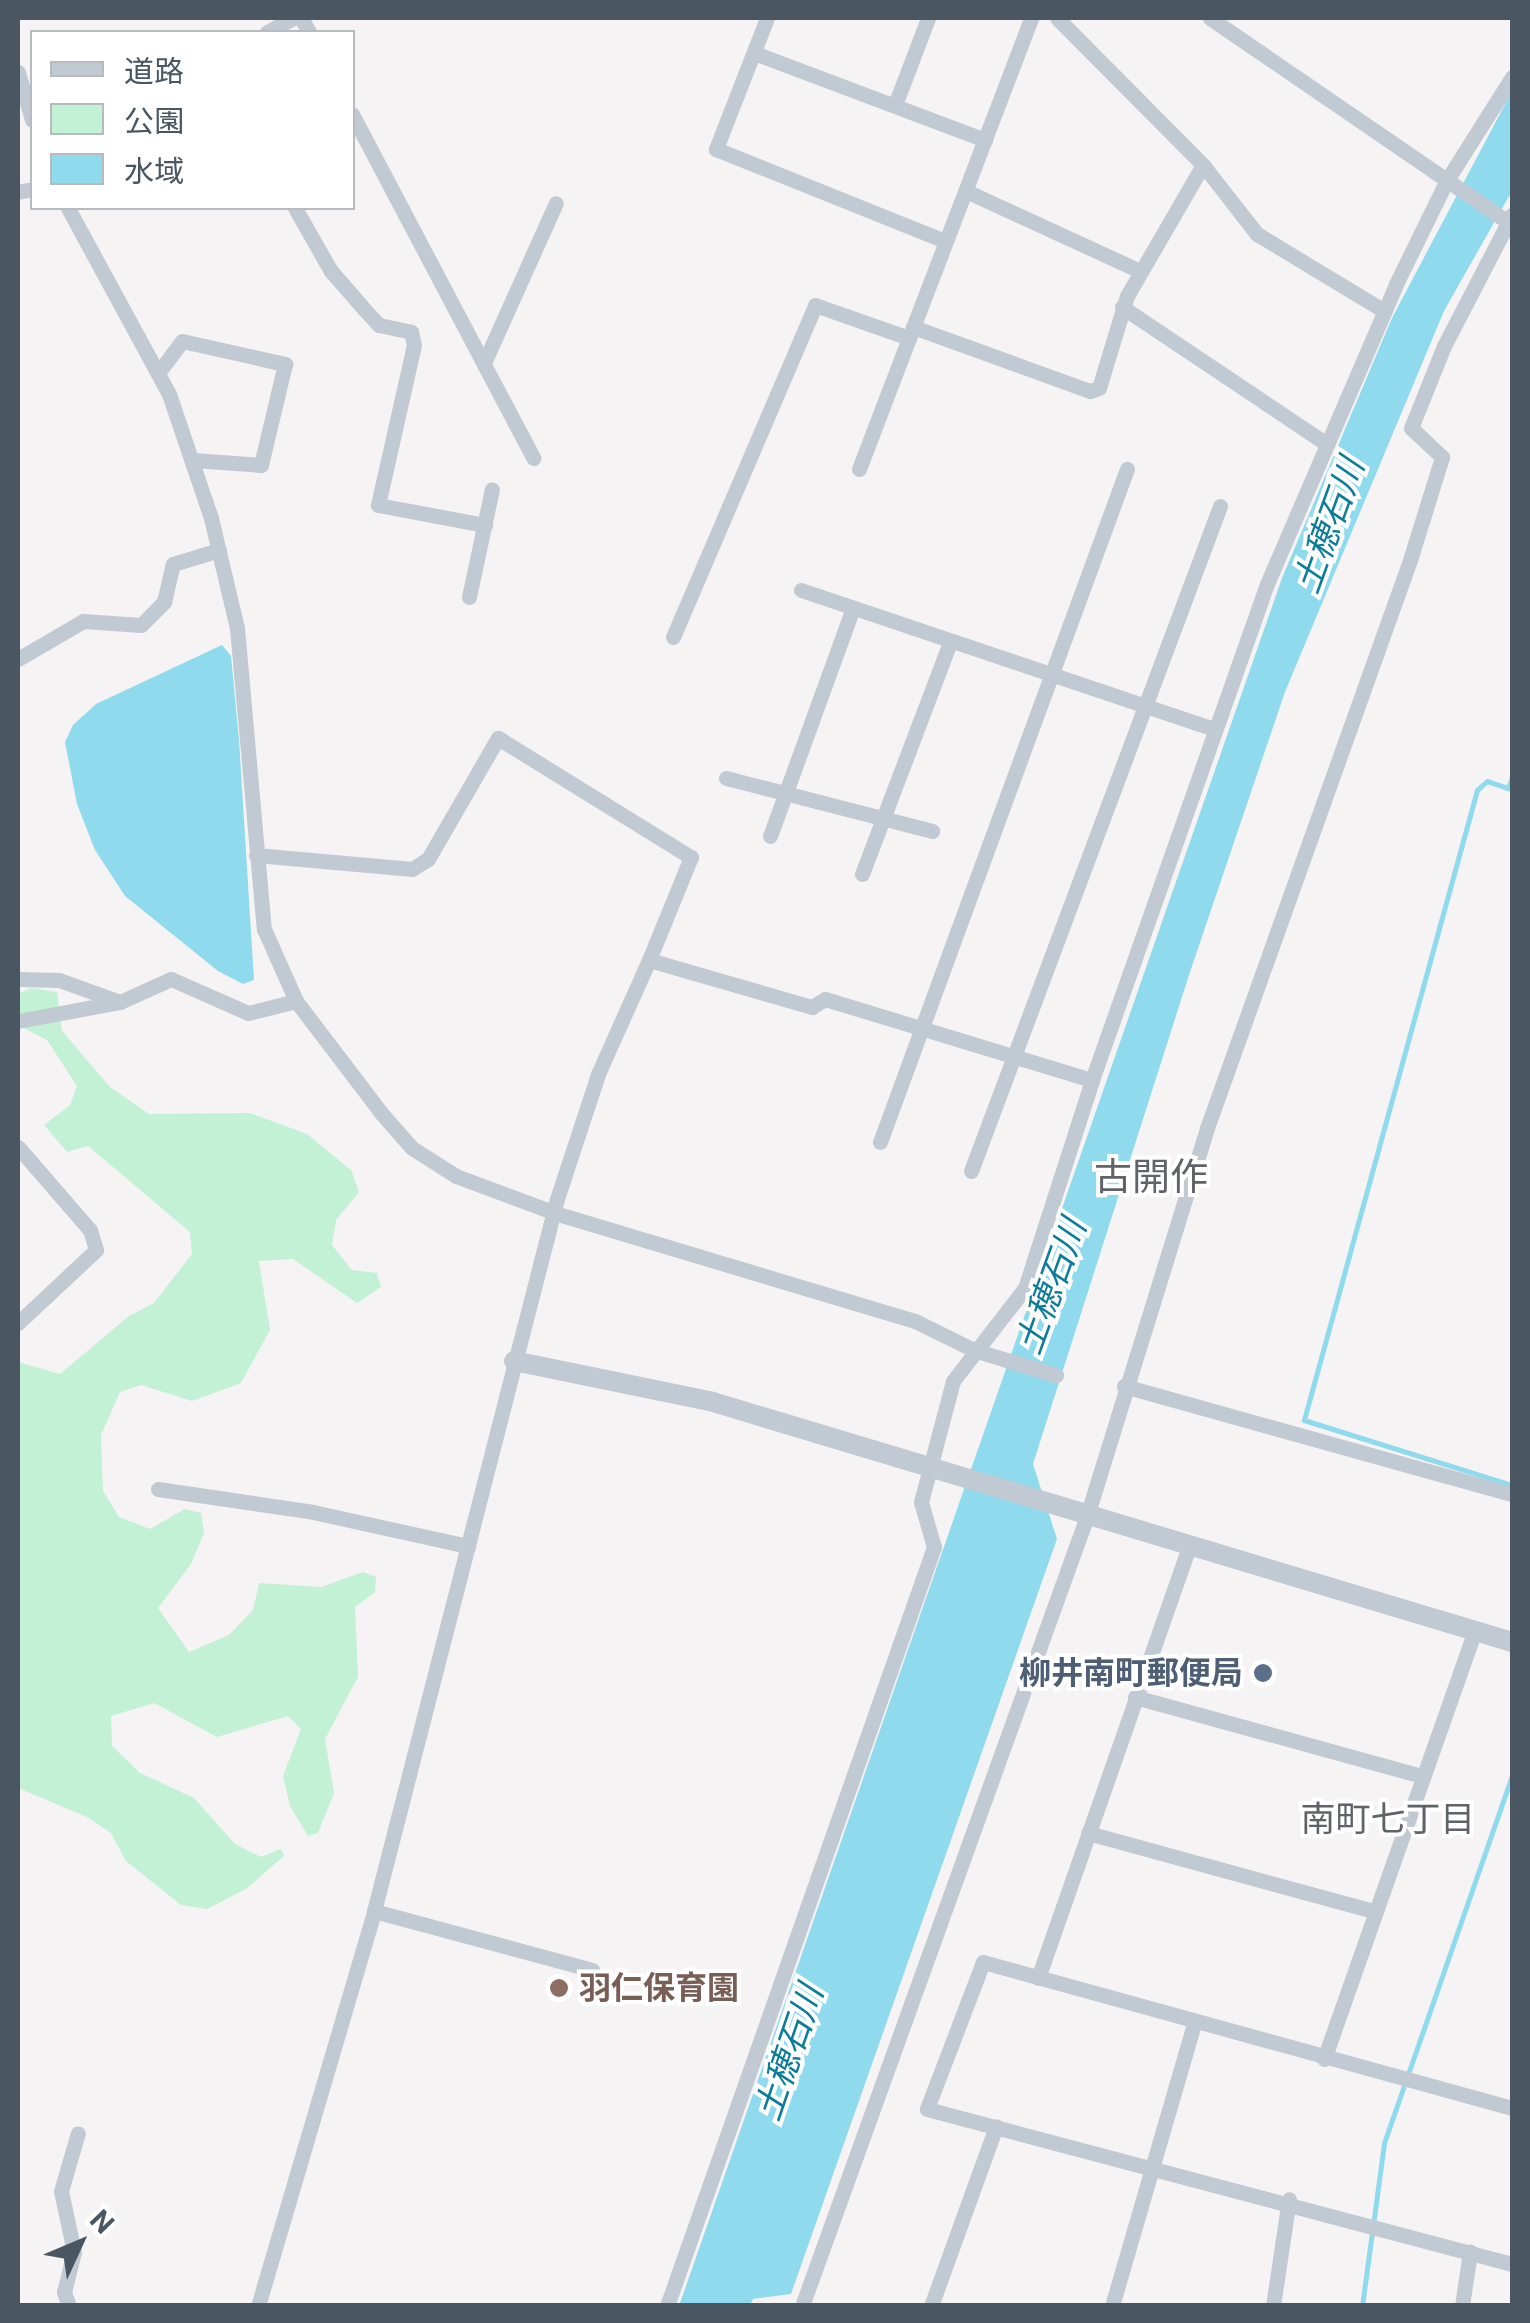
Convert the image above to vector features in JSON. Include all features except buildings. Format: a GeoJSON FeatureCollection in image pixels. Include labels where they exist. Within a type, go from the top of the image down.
{"type":"FeatureCollection","features":[{"type":"Feature","properties":{"kind":"street"},"geometry":{"type":"LineString","coordinates":[[271,30],[293,18]]}},
{"type":"Feature","properties":{"kind":"street"},"geometry":{"type":"LineString","coordinates":[[767,18],[716,150],[945,241]]}},
{"type":"Feature","properties":{"kind":"street"},"geometry":{"type":"LineString","coordinates":[[894,105],[928,18]]}},
{"type":"Feature","properties":{"kind":"street"},"geometry":{"type":"LineString","coordinates":[[858,469],[1031,18]]}},
{"type":"Feature","properties":{"kind":"street"},"geometry":{"type":"LineString","coordinates":[[1057,18],[1203,164],[1257,234],[1384,311]]}},
{"type":"Feature","properties":{"kind":"street"},"geometry":{"type":"LineString","coordinates":[[802,2306],[1087,1516],[1124,1386],[1442,457],[1411,428],[1444,346],[1509,220],[1210,18]]}},
{"type":"Feature","properties":{"kind":"street"},"geometry":{"type":"LineString","coordinates":[[754,53],[985,140]]}},
{"type":"Feature","properties":{"kind":"street"},"geometry":{"type":"LineString","coordinates":[[667,2306],[934,1548],[921,1502],[953,1381],[1025,1288],[1212,728],[1384,311],[1450,181],[1512,77]]}},
{"type":"Feature","properties":{"kind":"street"},"geometry":{"type":"LineString","coordinates":[[18,82],[30,115]]}},
{"type":"Feature","properties":{"kind":"street"},"geometry":{"type":"LineString","coordinates":[[355,120],[533,458]]}},
{"type":"Feature","properties":{"kind":"street"},"geometry":{"type":"LineString","coordinates":[[673,636],[815,305],[1090,391],[1098,388],[1122,308],[1140,271],[1203,164]]}},
{"type":"Feature","properties":{"kind":"street"},"geometry":{"type":"LineString","coordinates":[[966,191],[1140,271]]}},
{"type":"Feature","properties":{"kind":"street"},"geometry":{"type":"LineString","coordinates":[[484,364],[556,203]]}},
{"type":"Feature","properties":{"kind":"street"},"geometry":{"type":"LineString","coordinates":[[69,210],[158,373],[193,460],[219,550],[237,628],[264,929],[296,1001],[412,1148],[456,1176],[558,1214],[915,1321],[974,1350],[1056,1375]]}},
{"type":"Feature","properties":{"kind":"street"},"geometry":{"type":"LineString","coordinates":[[296,210],[331,271],[364,310],[379,325],[411,332],[414,345],[378,505],[485,526]]}},
{"type":"Feature","properties":{"kind":"street"},"geometry":{"type":"LineString","coordinates":[[1122,308],[1328,444]]}},
{"type":"Feature","properties":{"kind":"street"},"geometry":{"type":"LineString","coordinates":[[158,373],[182,341],[285,364],[261,465],[193,460]]}},
{"type":"Feature","properties":{"kind":"street"},"geometry":{"type":"LineString","coordinates":[[880,1142],[919,1026],[1127,469]]}},
{"type":"Feature","properties":{"kind":"street"},"geometry":{"type":"LineString","coordinates":[[469,597],[492,489]]}},
{"type":"Feature","properties":{"kind":"street"},"geometry":{"type":"LineString","coordinates":[[971,1171],[1220,506]]}},
{"type":"Feature","properties":{"kind":"street"},"geometry":{"type":"LineString","coordinates":[[18,659],[83,621],[142,625],[164,602],[172,564],[219,550]]}},
{"type":"Feature","properties":{"kind":"street"},"geometry":{"type":"LineString","coordinates":[[801,590],[1212,728]]}},
{"type":"Feature","properties":{"kind":"street"},"geometry":{"type":"LineString","coordinates":[[770,836],[852,608]]}},
{"type":"Feature","properties":{"kind":"street"},"geometry":{"type":"LineString","coordinates":[[862,874],[950,642]]}},
{"type":"Feature","properties":{"kind":"street"},"geometry":{"type":"LineString","coordinates":[[256,854],[412,868],[428,859],[498,738],[692,857],[598,1074],[556,1199],[558,1214],[514,1360],[374,1912],[258,2306]]}},
{"type":"Feature","properties":{"kind":"street"},"geometry":{"type":"LineString","coordinates":[[726,778],[932,831]]}},
{"type":"Feature","properties":{"kind":"street"},"geometry":{"type":"LineString","coordinates":[[648,960],[812,1008],[824,1000],[1092,1080]]}},
{"type":"Feature","properties":{"kind":"street"},"geometry":{"type":"LineString","coordinates":[[18,979],[59,980],[120,1002]]}},
{"type":"Feature","properties":{"kind":"street"},"geometry":{"type":"LineString","coordinates":[[18,1021],[120,1002],[171,979],[248,1013],[296,1001]]}},
{"type":"Feature","properties":{"kind":"street"},"geometry":{"type":"LineString","coordinates":[[18,1147],[90,1230],[96,1250],[18,1323]]}},
{"type":"Feature","properties":{"kind":"street"},"geometry":{"type":"LineString","coordinates":[[514,1360],[713,1402],[928,1472],[1059,1507],[1512,1642]]}},
{"type":"Feature","properties":{"kind":"street"},"geometry":{"type":"LineString","coordinates":[[1124,1386],[1512,1494]]}},
{"type":"Feature","properties":{"kind":"street"},"geometry":{"type":"LineString","coordinates":[[158,1490],[313,1512],[468,1546]]}},
{"type":"Feature","properties":{"kind":"street"},"geometry":{"type":"LineString","coordinates":[[1038,1978],[1189,1547]]}},
{"type":"Feature","properties":{"kind":"street"},"geometry":{"type":"LineString","coordinates":[[1324,2059],[1475,1631]]}},
{"type":"Feature","properties":{"kind":"street"},"geometry":{"type":"LineString","coordinates":[[1135,1698],[1422,1776]]}},
{"type":"Feature","properties":{"kind":"street"},"geometry":{"type":"LineString","coordinates":[[1088,1833],[1374,1911]]}},
{"type":"Feature","properties":{"kind":"street"},"geometry":{"type":"LineString","coordinates":[[374,1912],[592,1970]]}},
{"type":"Feature","properties":{"kind":"street"},"geometry":{"type":"LineString","coordinates":[[1512,2108],[982,1962],[927,2109],[1289,2200],[1512,2264]]}},
{"type":"Feature","properties":{"kind":"street"},"geometry":{"type":"LineString","coordinates":[[1112,2306],[1195,2020]]}},
{"type":"Feature","properties":{"kind":"street"},"geometry":{"type":"LineString","coordinates":[[931,2306],[996,2126]]}},
{"type":"Feature","properties":{"kind":"street"},"geometry":{"type":"LineString","coordinates":[[69,2306],[64,2292],[74,2252],[61,2191],[78,2133]]}},
{"type":"Feature","properties":{"kind":"street"},"geometry":{"type":"LineString","coordinates":[[1274,2306],[1289,2200]]}},
{"type":"Feature","properties":{"kind":"street"},"geometry":{"type":"LineString","coordinates":[[1462,2306],[1470,2252]]}},
{"type":"Feature","properties":{"kind":"green space"},"geometry":{"type":"Polygon","coordinates":[[[31,988],[57,992],[62,1031],[110,1087],[149,1114],[250,1113],[307,1134],[351,1170],[359,1192],[336,1220],[332,1245],[352,1270],[377,1273],[381,1287],[357,1303],[293,1259],[259,1261],[270,1330],[241,1383],[192,1401],[141,1385],[120,1392],[101,1435],[103,1491],[119,1517],[150,1529],[185,1509],[201,1513],[204,1533],[191,1564],[158,1608],[189,1652],[229,1635],[253,1610],[259,1583],[321,1587],[363,1572],[376,1577],[375,1592],[355,1607],[358,1677],[325,1739],[334,1793],[318,1833],[308,1836],[290,1806],[283,1776],[301,1729],[288,1716],[217,1737],[154,1703],[111,1716],[112,1746],[140,1773],[194,1798],[235,1844],[261,1857],[281,1849],[284,1856],[246,1889],[207,1909],[181,1905],[126,1861],[111,1833],[87,1817],[18,1788],[18,1362],[60,1374],[129,1316],[154,1303],[192,1254],[190,1232],[88,1146],[67,1152],[44,1125],[70,1105],[77,1086],[47,1040],[18,1025],[18,994],[31,988]]]}},
{"type":"Feature","properties":{"kind":"water","name":"土穂石川"},"geometry":{"type":"Polygon","coordinates":[[[1512,91],[1512,191],[1444,311],[1285,692],[1189,975],[1033,1464],[1057,1539],[791,2294],[753,2299],[750,2305],[679,2306],[1282,578],[1392,318],[1512,91]]]}},
{"type":"Feature","properties":{"kind":"water"},"geometry":{"type":"Polygon","coordinates":[[[222,645],[231,656],[254,980],[243,984],[218,971],[125,896],[95,850],[77,804],[65,742],[73,725],[96,704],[222,645]]]}},
{"type":"Feature","properties":{"kind":"waterway"},"geometry":{"type":"LineString","coordinates":[[1512,777],[1508,788],[1487,781],[1477,790],[1304,1420],[1512,1485]]}},
{"type":"Feature","properties":{"kind":"waterway"},"geometry":{"type":"LineString","coordinates":[[1362,2306],[1384,2143],[1512,1776]]}},
{"type":"Feature","properties":{"kind":"place","name":"柳井南町郵便局"},"geometry":{"type":"Point","coordinates":[1263,1673]}},
{"type":"Feature","properties":{"kind":"place","name":"羽仁保育園"},"geometry":{"type":"Point","coordinates":[559,1988]}},
{"type":"Feature","properties":{"kind":"district","name":"古開作"},"geometry":{"type":"Point","coordinates":[1151,1178]}},
{"type":"Feature","properties":{"kind":"district","name":"南町七丁目"},"geometry":{"type":"Point","coordinates":[1388,1820]}}]}
